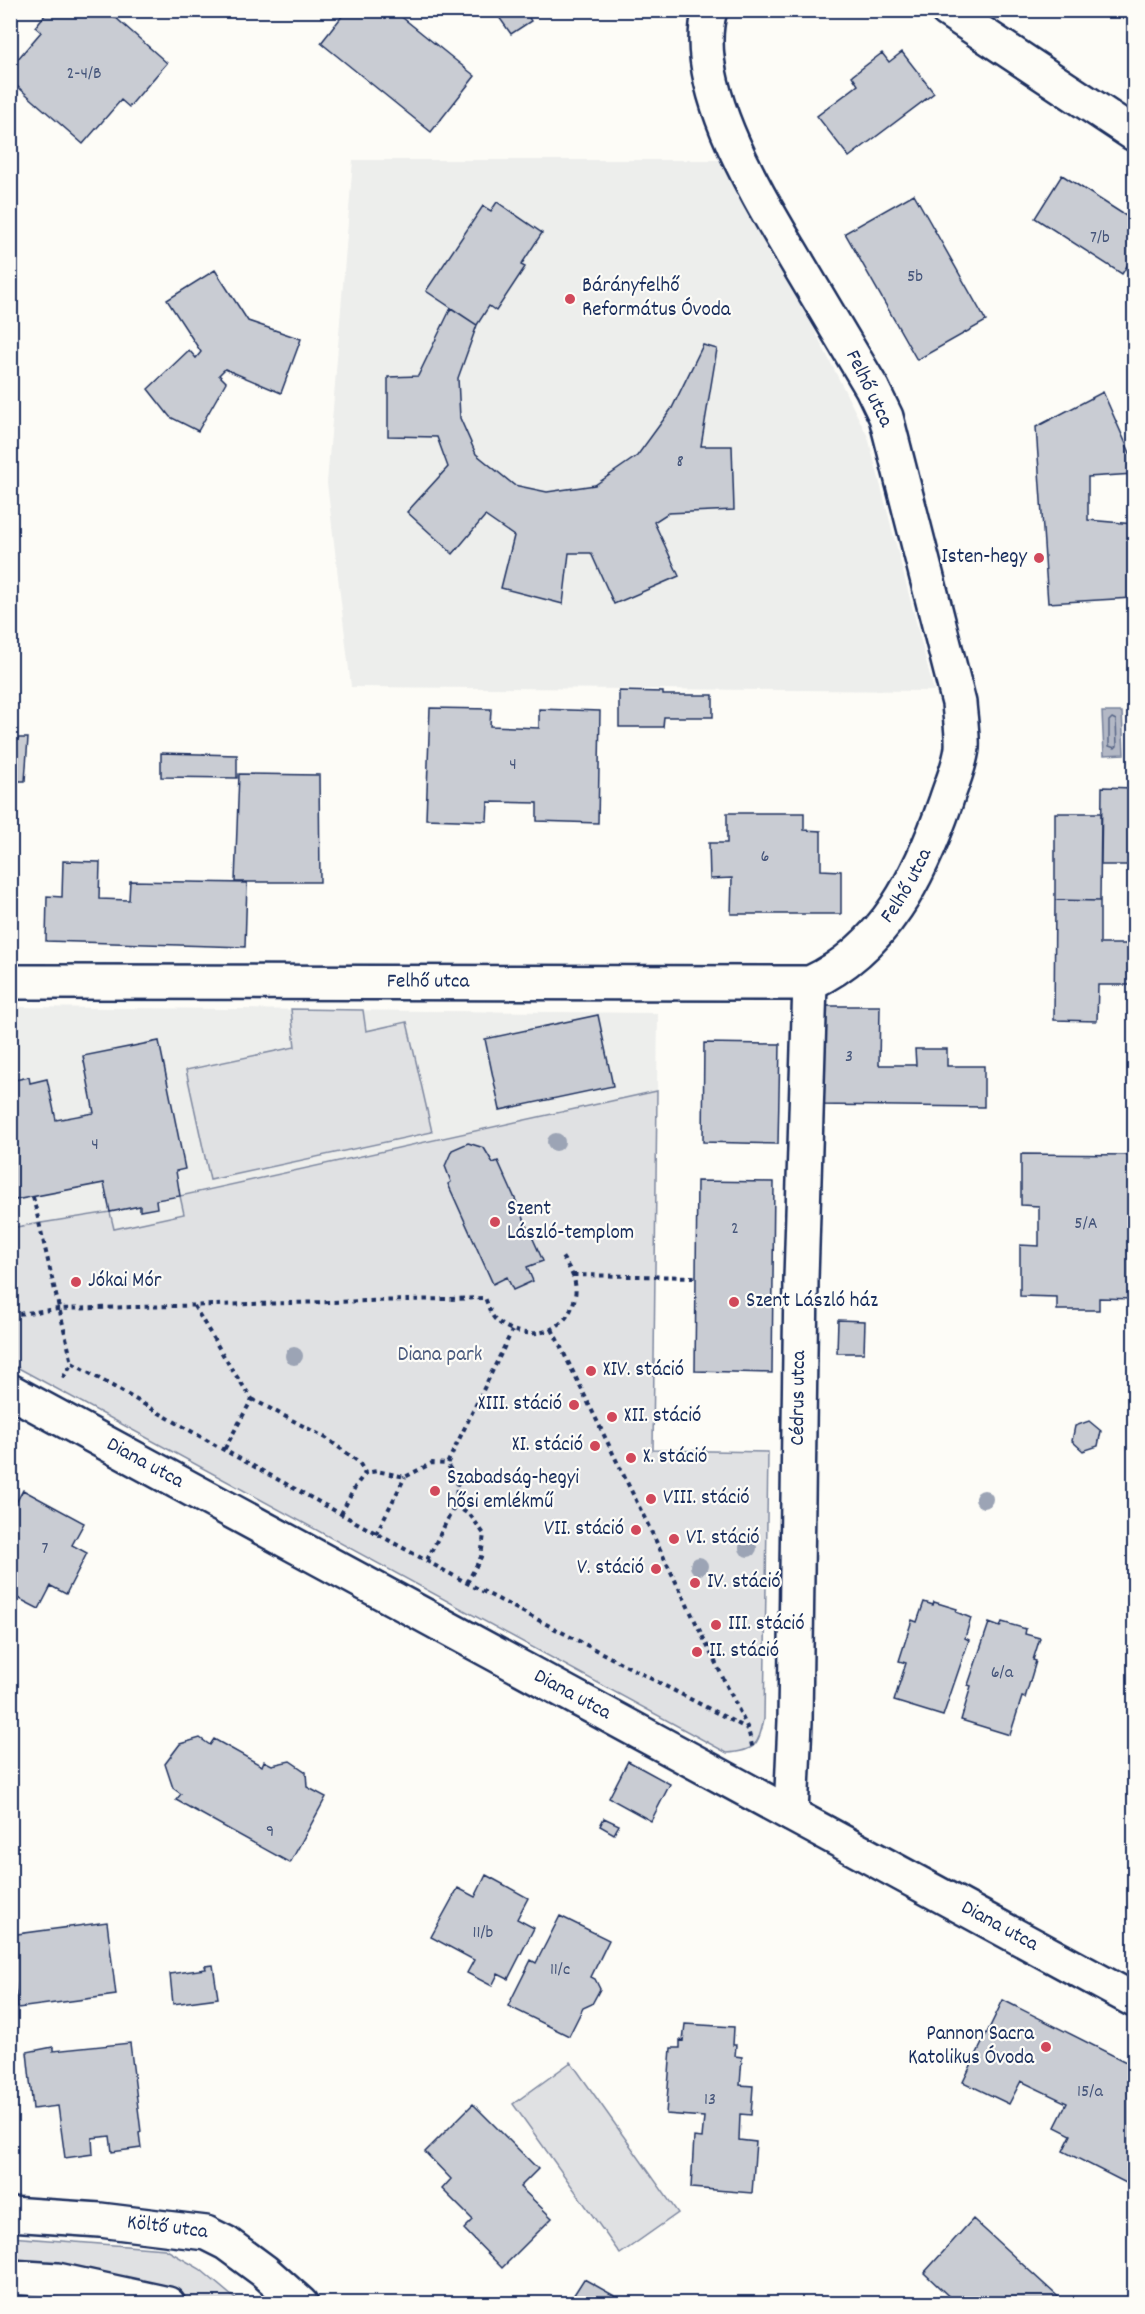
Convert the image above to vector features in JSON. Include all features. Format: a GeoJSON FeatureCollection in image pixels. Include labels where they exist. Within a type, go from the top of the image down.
{"type":"FeatureCollection","features":[{"type":"Feature","properties":{"kind":"street","name":"Felhő utca"},"geometry":{"type":"LineString","coordinates":[[10,982],[810,983],[834,972],[885,925],[903,899],[934,835],[962,750],[959,703],[886,417],[872,388],[754,188],[734,145],[715,97],[708,68],[710,10]]}},
{"type":"Feature","properties":{"kind":"street"},"geometry":{"type":"LineString","coordinates":[[946,10],[1134,134]]}},
{"type":"Feature","properties":{"kind":"street","name":"Cédrus utca"},"geometry":{"type":"LineString","coordinates":[[791,1814],[795,1720],[801,1279],[810,983]]}},
{"type":"Feature","properties":{"kind":"street","name":"Diana utca"},"geometry":{"type":"LineString","coordinates":[[10,1390],[1134,2000]]}},
{"type":"Feature","properties":{"kind":"street","name":"Költő utca"},"geometry":{"type":"LineString","coordinates":[[10,2214],[100,2220],[206,2233],[226,2243],[264,2271],[301,2304]]}},
{"type":"Feature","properties":{"kind":"street"},"geometry":{"type":"LineString","coordinates":[[10,2277],[57,2280],[168,2304]]}},
{"type":"Feature","properties":{"kind":"path"},"geometry":{"type":"LineString","coordinates":[[33,1197],[72,1363],[376,1534],[748,1729],[552,1329]]}},
{"type":"Feature","properties":{"kind":"path"},"geometry":{"type":"LineString","coordinates":[[10,1315],[58,1309],[485,1298],[494,1317],[512,1331],[531,1335],[552,1329],[567,1315],[572,1306],[575,1296],[573,1275],[562,1257]]}},
{"type":"Feature","properties":{"kind":"path"},"geometry":{"type":"LineString","coordinates":[[573,1275],[696,1277]]}},
{"type":"Feature","properties":{"kind":"path"},"geometry":{"type":"LineString","coordinates":[[193,1305],[252,1399],[326,1438],[359,1462],[365,1473]]}},
{"type":"Feature","properties":{"kind":"path"},"geometry":{"type":"LineString","coordinates":[[447,1464],[512,1331]]}},
{"type":"Feature","properties":{"kind":"path"},"geometry":{"type":"LineString","coordinates":[[224,1450],[252,1399]]}},
{"type":"Feature","properties":{"kind":"path"},"geometry":{"type":"LineString","coordinates":[[376,1534],[405,1477],[432,1463],[447,1464]]}},
{"type":"Feature","properties":{"kind":"path"},"geometry":{"type":"LineString","coordinates":[[428,1560],[455,1505],[459,1481],[447,1464]]}},
{"type":"Feature","properties":{"kind":"path"},"geometry":{"type":"LineString","coordinates":[[341,1514],[365,1473],[377,1471],[405,1477]]}},
{"type":"Feature","properties":{"kind":"path"},"geometry":{"type":"LineString","coordinates":[[455,1505],[471,1516],[484,1534],[481,1557],[467,1583]]}},
{"type":"Feature","properties":{"kind":"shaded area","name":"Bárányfelhő Református Óvoda"},"geometry":{"type":"Polygon","coordinates":[[[353,160],[729,160],[868,437],[934,691],[351,687],[327,483],[353,160]]]}},
{"type":"Feature","properties":{"kind":"shaded area"},"geometry":{"type":"Polygon","coordinates":[[[11,1007],[658,1013],[657,1091],[181,1196],[184,1214],[114,1229],[109,1212],[11,1228],[11,1007]]]}},
{"type":"Feature","properties":{"kind":"green space"},"geometry":{"type":"Polygon","coordinates":[[[291,1009],[363,1010],[366,1031],[407,1022],[432,1132],[210,1180],[186,1070],[295,1047],[291,1009]]]}},
{"type":"Feature","properties":{"kind":"green space","name":"Diana park"},"geometry":{"type":"Polygon","coordinates":[[[657,1091],[653,1450],[768,1452],[764,1719],[757,1741],[744,1751],[727,1753],[11,1364],[10,1228],[110,1212],[114,1229],[184,1214],[180,1196],[657,1091]]]}},
{"type":"Feature","properties":{"kind":"green space"},"geometry":{"type":"Polygon","coordinates":[[[571,2062],[678,2213],[620,2254],[513,2104],[571,2062]]]}},
{"type":"Feature","properties":{"kind":"green space"},"geometry":{"type":"Polygon","coordinates":[[[10,2237],[165,2249],[200,2269],[240,2303],[11,2303],[10,2237]]]}},
{"type":"Feature","properties":{"kind":"water"},"geometry":{"type":"Polygon","coordinates":[[[1102,712],[1122,712],[1124,754],[1104,755],[1102,712]]]}},
{"type":"Feature","properties":{"kind":"building"},"geometry":{"type":"Polygon","coordinates":[[[49,10],[107,10],[167,63],[129,107],[121,100],[83,144],[10,80],[10,68],[41,32],[35,27],[49,10]]]}},
{"type":"Feature","properties":{"kind":"building"},"geometry":{"type":"Polygon","coordinates":[[[347,10],[393,10],[475,76],[431,132],[321,43],[347,10]]]}},
{"type":"Feature","properties":{"kind":"building"},"geometry":{"type":"Polygon","coordinates":[[[494,10],[535,10],[528,16],[531,21],[511,34],[494,10]]]}},
{"type":"Feature","properties":{"kind":"building"},"geometry":{"type":"Polygon","coordinates":[[[902,52],[934,93],[849,157],[817,116],[858,85],[852,76],[882,53],[889,62],[902,52]]]}},
{"type":"Feature","properties":{"kind":"building"},"geometry":{"type":"Polygon","coordinates":[[[1062,175],[1134,221],[1134,255],[1122,274],[1035,218],[1062,175]]]}},
{"type":"Feature","properties":{"kind":"building"},"geometry":{"type":"Polygon","coordinates":[[[914,194],[986,321],[917,360],[845,233],[914,194]]]}},
{"type":"Feature","properties":{"kind":"building"},"geometry":{"type":"Polygon","coordinates":[[[497,202],[542,233],[521,265],[525,267],[496,311],[489,306],[477,325],[426,291],[483,206],[491,211],[497,202]]]}},
{"type":"Feature","properties":{"kind":"building"},"geometry":{"type":"Polygon","coordinates":[[[215,270],[248,321],[301,339],[281,393],[225,369],[219,375],[226,382],[198,431],[170,417],[148,389],[189,350],[196,358],[201,352],[167,300],[215,270]]]}},
{"type":"Feature","properties":{"kind":"building"},"geometry":{"type":"Polygon","coordinates":[[[451,308],[477,325],[458,378],[460,418],[476,454],[514,485],[547,492],[595,485],[637,456],[672,408],[703,345],[717,349],[701,446],[732,446],[734,510],[668,513],[654,522],[679,576],[614,604],[591,553],[569,553],[563,604],[501,588],[514,536],[485,516],[453,554],[407,512],[448,467],[437,437],[388,436],[388,377],[418,376],[451,308]]]}},
{"type":"Feature","properties":{"kind":"building"},"geometry":{"type":"Polygon","coordinates":[[[1103,392],[1134,462],[1134,474],[1088,477],[1088,520],[1134,524],[1132,598],[1048,603],[1036,427],[1103,392]]]}},
{"type":"Feature","properties":{"kind":"building"},"geometry":{"type":"Polygon","coordinates":[[[619,691],[663,692],[663,695],[713,695],[713,717],[664,717],[663,727],[619,727],[619,691]]]}},
{"type":"Feature","properties":{"kind":"building"},"geometry":{"type":"Polygon","coordinates":[[[430,708],[491,709],[490,726],[539,728],[539,709],[600,711],[598,823],[537,821],[537,803],[488,802],[487,821],[426,819],[430,708]]]}},
{"type":"Feature","properties":{"kind":"building"},"geometry":{"type":"Polygon","coordinates":[[[10,738],[28,738],[25,781],[10,781],[10,738]]]}},
{"type":"Feature","properties":{"kind":"building"},"geometry":{"type":"Polygon","coordinates":[[[161,753],[237,755],[237,778],[161,777],[161,753]]]}},
{"type":"Feature","properties":{"kind":"building"},"geometry":{"type":"Polygon","coordinates":[[[239,774],[319,775],[320,882],[235,882],[239,774]]]}},
{"type":"Feature","properties":{"kind":"building"},"geometry":{"type":"Polygon","coordinates":[[[1102,787],[1134,788],[1134,865],[1101,865],[1102,787]]]}},
{"type":"Feature","properties":{"kind":"building"},"geometry":{"type":"Polygon","coordinates":[[[727,813],[804,813],[804,830],[821,831],[821,870],[841,871],[841,914],[731,914],[732,878],[710,879],[709,843],[727,843],[727,813]]]}},
{"type":"Feature","properties":{"kind":"building"},"geometry":{"type":"Polygon","coordinates":[[[1055,813],[1101,813],[1100,901],[1055,900],[1055,813]]]}},
{"type":"Feature","properties":{"kind":"building"},"geometry":{"type":"Polygon","coordinates":[[[63,861],[100,862],[99,899],[129,900],[130,881],[247,883],[245,947],[46,941],[47,896],[62,897],[63,861]]]}},
{"type":"Feature","properties":{"kind":"building"},"geometry":{"type":"Polygon","coordinates":[[[1055,900],[1100,901],[1100,944],[1134,944],[1134,985],[1098,985],[1097,1021],[1054,1020],[1055,900]]]}},
{"type":"Feature","properties":{"kind":"building"},"geometry":{"type":"Polygon","coordinates":[[[820,1006],[880,1006],[879,1065],[916,1065],[915,1049],[947,1049],[947,1066],[984,1066],[984,1107],[817,1105],[820,1006]]]}},
{"type":"Feature","properties":{"kind":"building"},"geometry":{"type":"Polygon","coordinates":[[[598,1015],[613,1086],[500,1110],[485,1039],[598,1015]]]}},
{"type":"Feature","properties":{"kind":"building"},"geometry":{"type":"Polygon","coordinates":[[[159,1041],[185,1169],[176,1171],[180,1196],[156,1200],[157,1208],[140,1211],[140,1206],[110,1212],[104,1183],[10,1201],[10,1081],[29,1077],[30,1083],[47,1079],[56,1120],[94,1113],[83,1056],[159,1041]]]}},
{"type":"Feature","properties":{"kind":"building"},"geometry":{"type":"Polygon","coordinates":[[[704,1043],[780,1044],[778,1144],[703,1142],[704,1043]]]}},
{"type":"Feature","properties":{"kind":"building","name":"Szent László-templom"},"geometry":{"type":"Polygon","coordinates":[[[468,1143],[484,1148],[493,1163],[498,1161],[543,1261],[527,1267],[533,1281],[513,1290],[507,1277],[493,1284],[448,1184],[451,1182],[445,1166],[452,1150],[468,1143]]]}},
{"type":"Feature","properties":{"kind":"building"},"geometry":{"type":"Polygon","coordinates":[[[1021,1154],[1134,1155],[1134,1299],[1099,1298],[1099,1310],[1057,1310],[1057,1297],[1020,1296],[1020,1245],[1039,1246],[1039,1206],[1021,1205],[1021,1154]]]}},
{"type":"Feature","properties":{"kind":"building"},"geometry":{"type":"Polygon","coordinates":[[[697,1181],[774,1182],[772,1373],[695,1371],[697,1181]]]}},
{"type":"Feature","properties":{"kind":"building"},"geometry":{"type":"Polygon","coordinates":[[[838,1320],[865,1321],[864,1353],[837,1353],[838,1320]]]}},
{"type":"Feature","properties":{"kind":"building"},"geometry":{"type":"Polygon","coordinates":[[[1089,1421],[1101,1431],[1098,1446],[1083,1451],[1072,1441],[1075,1426],[1089,1421]]]}},
{"type":"Feature","properties":{"kind":"building"},"geometry":{"type":"Polygon","coordinates":[[[23,1490],[84,1523],[72,1545],[87,1553],[66,1594],[51,1586],[39,1609],[10,1594],[10,1514],[23,1490]]]}},
{"type":"Feature","properties":{"kind":"building"},"geometry":{"type":"Polygon","coordinates":[[[924,1602],[933,1605],[934,1602],[957,1609],[956,1612],[971,1618],[965,1638],[969,1640],[943,1716],[894,1701],[906,1663],[899,1661],[912,1620],[917,1622],[924,1602]]]}},
{"type":"Feature","properties":{"kind":"building"},"geometry":{"type":"Polygon","coordinates":[[[1002,1622],[1026,1629],[1025,1634],[1040,1638],[1025,1698],[1022,1697],[1010,1735],[961,1720],[971,1686],[968,1685],[989,1623],[1000,1627],[1002,1622]]]}},
{"type":"Feature","properties":{"kind":"building"},"geometry":{"type":"Polygon","coordinates":[[[200,1738],[210,1745],[214,1739],[262,1766],[264,1761],[272,1765],[290,1761],[306,1772],[307,1787],[326,1797],[290,1863],[176,1800],[181,1794],[173,1788],[165,1764],[180,1744],[200,1738]]]}},
{"type":"Feature","properties":{"kind":"building"},"geometry":{"type":"Polygon","coordinates":[[[628,1761],[670,1784],[651,1821],[609,1798],[628,1761]]]}},
{"type":"Feature","properties":{"kind":"building"},"geometry":{"type":"Polygon","coordinates":[[[604,1818],[619,1825],[614,1834],[600,1826],[604,1818]]]}},
{"type":"Feature","properties":{"kind":"building"},"geometry":{"type":"Polygon","coordinates":[[[486,1875],[528,1898],[517,1919],[534,1928],[508,1979],[498,1974],[492,1986],[467,1973],[474,1960],[431,1937],[458,1888],[475,1897],[486,1875]]]}},
{"type":"Feature","properties":{"kind":"building"},"geometry":{"type":"Polygon","coordinates":[[[560,1916],[609,1940],[591,1977],[595,1979],[600,1989],[592,2004],[583,2008],[569,2036],[508,2006],[531,1960],[536,1963],[560,1916]]]}},
{"type":"Feature","properties":{"kind":"building"},"geometry":{"type":"Polygon","coordinates":[[[107,1922],[116,1995],[18,2008],[10,1952],[10,1935],[107,1922]]]}},
{"type":"Feature","properties":{"kind":"building"},"geometry":{"type":"Polygon","coordinates":[[[213,1965],[218,1998],[173,2004],[170,1974],[206,1969],[205,1966],[213,1965]]]}},
{"type":"Feature","properties":{"kind":"building"},"geometry":{"type":"Polygon","coordinates":[[[1003,2000],[1134,2066],[1134,2187],[1063,2151],[1071,2135],[1055,2127],[1067,2103],[1021,2081],[1009,2104],[963,2082],[1003,2000]]]}},
{"type":"Feature","properties":{"kind":"building"},"geometry":{"type":"Polygon","coordinates":[[[685,2024],[734,2027],[735,2056],[742,2057],[740,2085],[753,2086],[751,2115],[740,2114],[739,2140],[756,2142],[752,2193],[691,2188],[694,2137],[702,2138],[704,2117],[666,2114],[671,2048],[680,2048],[685,2024]]]}},
{"type":"Feature","properties":{"kind":"building"},"geometry":{"type":"Polygon","coordinates":[[[130,2043],[141,2148],[112,2152],[110,2136],[92,2138],[93,2154],[65,2158],[58,2106],[33,2109],[27,2052],[53,2047],[53,2051],[130,2043]]]}},
{"type":"Feature","properties":{"kind":"building"},"geometry":{"type":"Polygon","coordinates":[[[473,2104],[538,2169],[520,2187],[552,2218],[502,2268],[464,2229],[473,2220],[442,2189],[451,2179],[425,2152],[473,2104]]]}},
{"type":"Feature","properties":{"kind":"building"},"geometry":{"type":"Polygon","coordinates":[[[973,2219],[1066,2304],[957,2304],[924,2273],[973,2219]]]}},
{"type":"Feature","properties":{"kind":"building"},"geometry":{"type":"Polygon","coordinates":[[[584,2279],[629,2304],[568,2304],[584,2279]]]}},
{"type":"Feature","properties":{"kind":"place","name":"Bárányfelhő Református Óvoda"},"geometry":{"type":"Point","coordinates":[570,299]}},
{"type":"Feature","properties":{"kind":"place","name":"Isten-hegy"},"geometry":{"type":"Point","coordinates":[1039,558]}},
{"type":"Feature","properties":{"kind":"place","name":"Szent László-templom"},"geometry":{"type":"Point","coordinates":[495,1222]}},
{"type":"Feature","properties":{"kind":"place","name":"Jókai Mór"},"geometry":{"type":"Point","coordinates":[76,1282]}},
{"type":"Feature","properties":{"kind":"place","name":"Szent László ház"},"geometry":{"type":"Point","coordinates":[734,1302]}},
{"type":"Feature","properties":{"kind":"place","name":"XIV. stáció"},"geometry":{"type":"Point","coordinates":[591,1371]}},
{"type":"Feature","properties":{"kind":"place","name":"XIII. stáció"},"geometry":{"type":"Point","coordinates":[574,1405]}},
{"type":"Feature","properties":{"kind":"place","name":"XII. stáció"},"geometry":{"type":"Point","coordinates":[612,1417]}},
{"type":"Feature","properties":{"kind":"place","name":"XI. stáció"},"geometry":{"type":"Point","coordinates":[595,1446]}},
{"type":"Feature","properties":{"kind":"place","name":"X. stáció"},"geometry":{"type":"Point","coordinates":[631,1458]}},
{"type":"Feature","properties":{"kind":"place","name":"Szabadság-hegyi hősi emlékmű"},"geometry":{"type":"Point","coordinates":[435,1491]}},
{"type":"Feature","properties":{"kind":"place","name":"VIII. stáció"},"geometry":{"type":"Point","coordinates":[651,1499]}},
{"type":"Feature","properties":{"kind":"place","name":"VII. stáció"},"geometry":{"type":"Point","coordinates":[636,1530]}},
{"type":"Feature","properties":{"kind":"place","name":"VI. stáció"},"geometry":{"type":"Point","coordinates":[674,1539]}},
{"type":"Feature","properties":{"kind":"place","name":"V. stáció"},"geometry":{"type":"Point","coordinates":[656,1569]}},
{"type":"Feature","properties":{"kind":"place","name":"IV. stáció"},"geometry":{"type":"Point","coordinates":[695,1583]}},
{"type":"Feature","properties":{"kind":"place","name":"III. stáció"},"geometry":{"type":"Point","coordinates":[716,1625]}},
{"type":"Feature","properties":{"kind":"place","name":"II. stáció"},"geometry":{"type":"Point","coordinates":[697,1652]}},
{"type":"Feature","properties":{"kind":"place","name":"Pannon Sacra Katolikus Óvoda"},"geometry":{"type":"Point","coordinates":[1046,2047]}}]}
